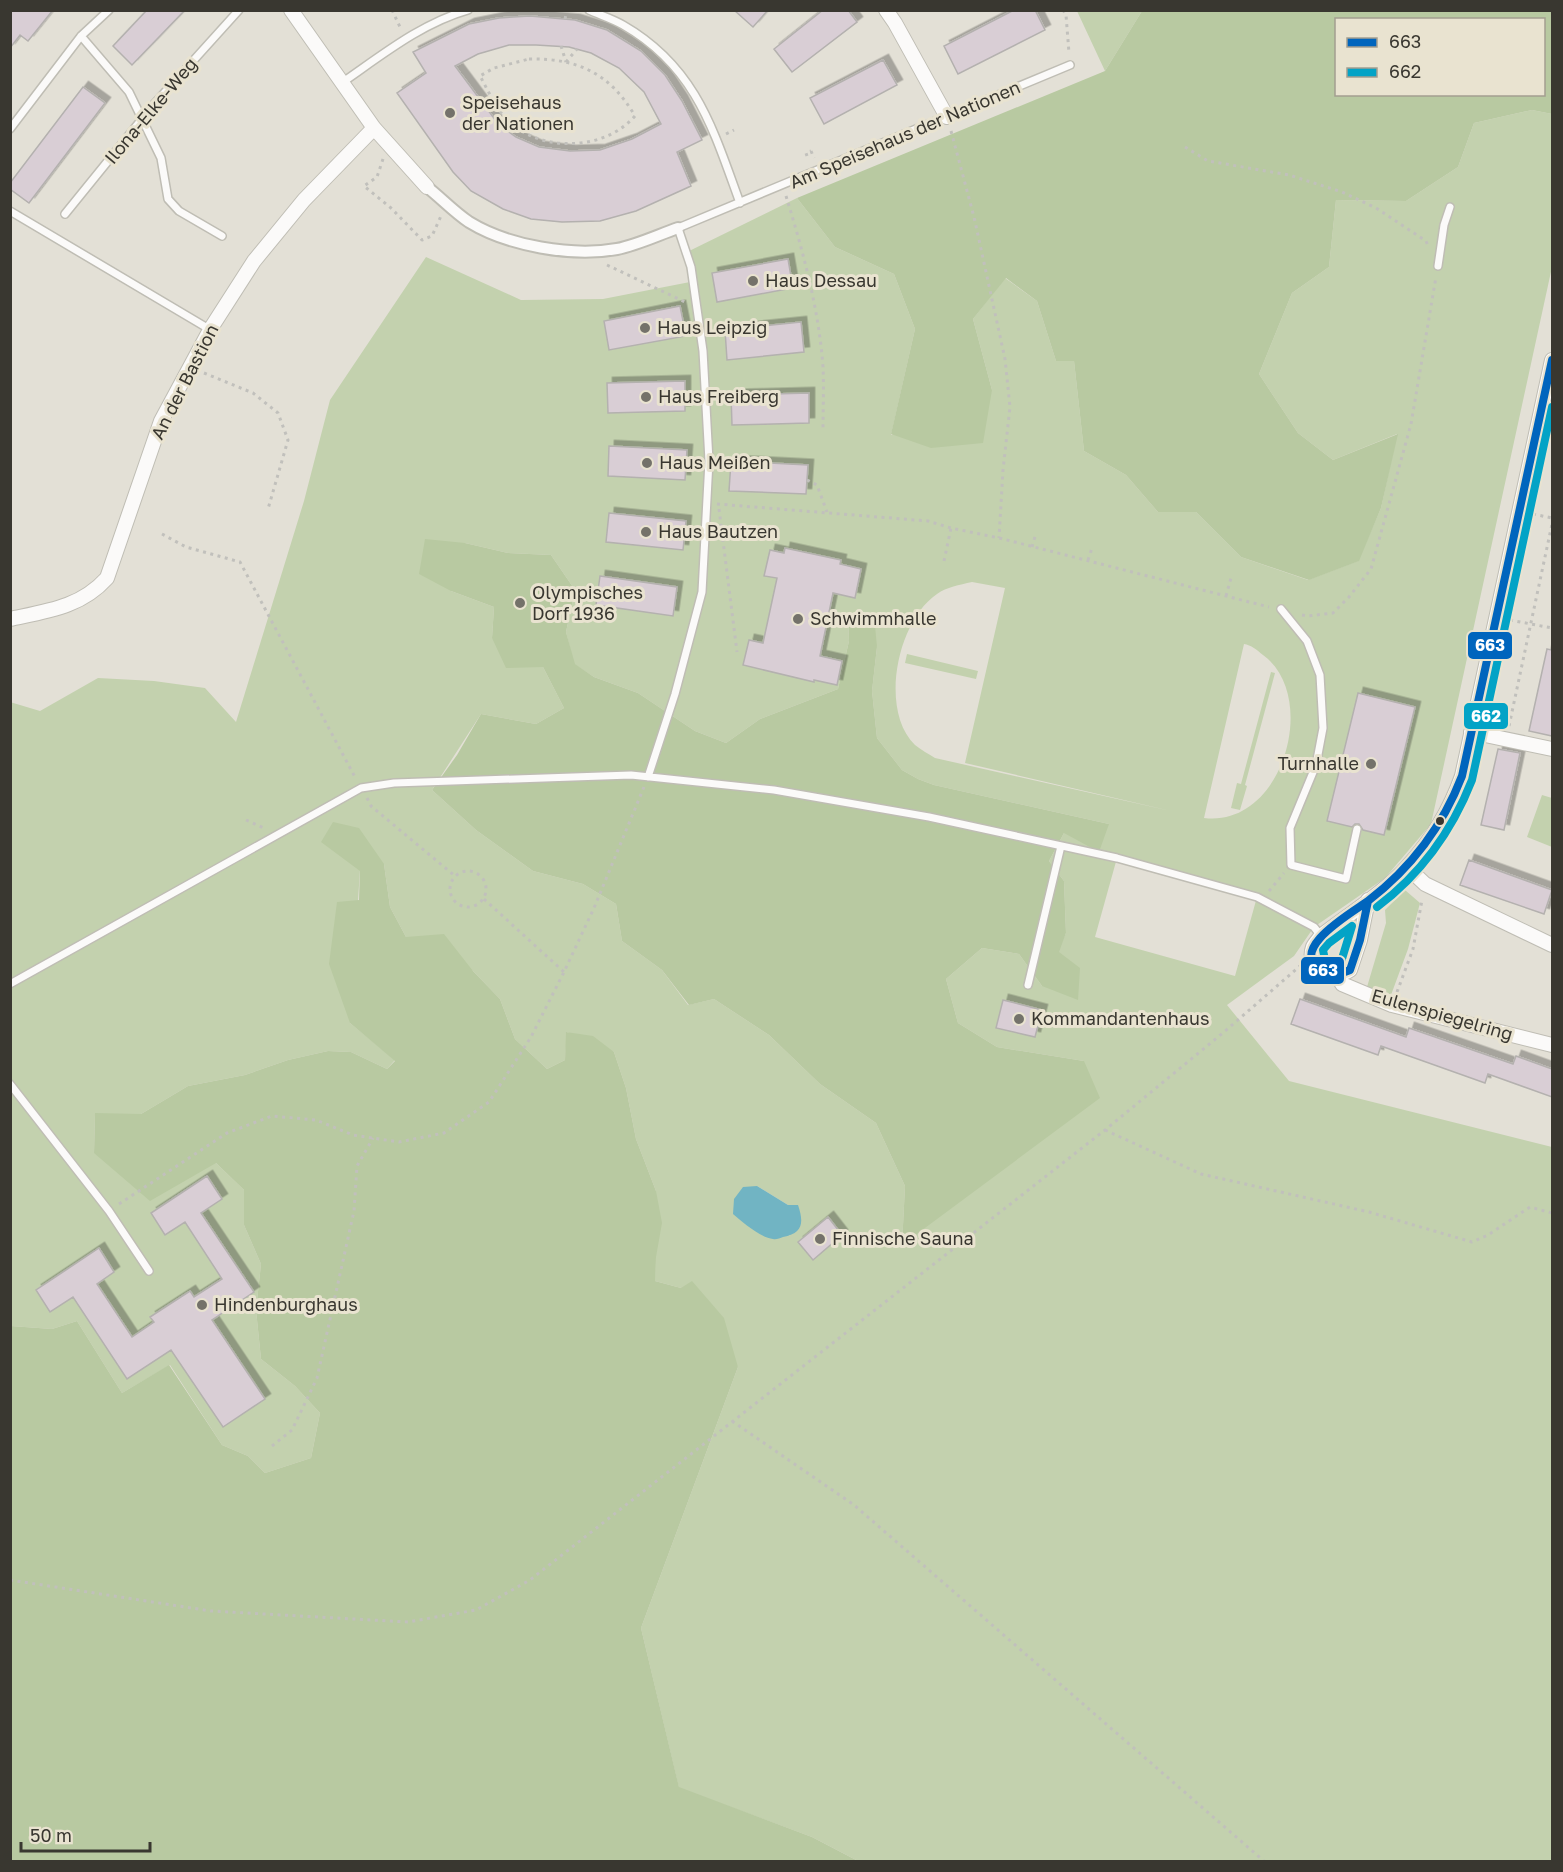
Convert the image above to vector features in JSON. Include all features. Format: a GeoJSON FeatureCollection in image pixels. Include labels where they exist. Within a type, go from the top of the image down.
{"type":"FeatureCollection","features":[{"type":"Feature","properties":{"kind":"street","name":"Am Speisehaus der Nationen"},"geometry":{"type":"LineString","coordinates":[[291,10],[374,128],[427,187],[468,221],[490,233],[538,247],[579,251],[617,249],[678,228]]}},
{"type":"Feature","properties":{"kind":"street"},"geometry":{"type":"LineString","coordinates":[[886,10],[947,117]]}},
{"type":"Feature","properties":{"kind":"street","name":"An der Bastion"},"geometry":{"type":"LineString","coordinates":[[10,619],[78,601],[95,591],[107,578],[161,420],[211,328],[261,252],[304,200],[374,128]]}},
{"type":"Feature","properties":{"kind":"street"},"geometry":{"type":"LineString","coordinates":[[1313,960],[1313,948],[1322,936],[1407,867],[1442,822],[1452,803],[1462,776],[1496,618],[1548,400],[1552,360]]}},
{"type":"Feature","properties":{"kind":"street"},"geometry":{"type":"LineString","coordinates":[[1471,732],[1552,749]]}},
{"type":"Feature","properties":{"kind":"street"},"geometry":{"type":"LineString","coordinates":[[1407,867],[1425,884],[1552,945]]}},
{"type":"Feature","properties":{"kind":"street"},"geometry":{"type":"LineString","coordinates":[[1338,975],[1350,970],[1356,958],[1368,900]]}},
{"type":"Feature","properties":{"kind":"street","name":"Eulenspiegelring"},"geometry":{"type":"LineString","coordinates":[[1313,960],[1315,966],[1324,973],[1338,975],[1342,984],[1392,1005],[1552,1046]]}},
{"type":"Feature","properties":{"kind":"lane"},"geometry":{"type":"LineString","coordinates":[[10,129],[81,36],[109,10]]}},
{"type":"Feature","properties":{"kind":"lane","name":"Ilona-Elke-Weg"},"geometry":{"type":"LineString","coordinates":[[65,213],[155,103],[239,10]]}},
{"type":"Feature","properties":{"kind":"lane"},"geometry":{"type":"LineString","coordinates":[[343,82],[406,39],[468,10]]}},
{"type":"Feature","properties":{"kind":"lane"},"geometry":{"type":"LineString","coordinates":[[589,10],[622,24],[653,46],[679,70],[702,106],[740,203]]}},
{"type":"Feature","properties":{"kind":"lane"},"geometry":{"type":"LineString","coordinates":[[81,36],[129,92],[161,158],[168,199],[178,211],[222,236]]}},
{"type":"Feature","properties":{"kind":"lane","name":"Am Speisehaus der Nationen"},"geometry":{"type":"LineString","coordinates":[[678,228],[1070,65]]}},
{"type":"Feature","properties":{"kind":"lane"},"geometry":{"type":"LineString","coordinates":[[1438,266],[1444,225],[1450,207]]}},
{"type":"Feature","properties":{"kind":"lane"},"geometry":{"type":"LineString","coordinates":[[10,211],[211,328]]}},
{"type":"Feature","properties":{"kind":"lane"},"geometry":{"type":"LineString","coordinates":[[648,777],[675,694],[702,592],[707,503],[708,450],[703,351],[691,267],[678,228]]}},
{"type":"Feature","properties":{"kind":"lane"},"geometry":{"type":"LineString","coordinates":[[1281,609],[1307,641],[1320,675],[1323,728],[1316,765],[1290,828],[1291,865],[1346,879],[1357,829]]}},
{"type":"Feature","properties":{"kind":"lane"},"geometry":{"type":"LineString","coordinates":[[10,984],[361,788],[394,783],[632,775],[774,790],[929,817],[1117,858],[1257,897],[1314,927],[1322,936]]}},
{"type":"Feature","properties":{"kind":"lane"},"geometry":{"type":"LineString","coordinates":[[1028,985],[1061,846]]}},
{"type":"Feature","properties":{"kind":"lane"},"geometry":{"type":"LineString","coordinates":[[10,1084],[109,1211],[149,1271]]}},
{"type":"Feature","properties":{"kind":"path"},"geometry":{"type":"LineString","coordinates":[[392,10],[406,39]]}},
{"type":"Feature","properties":{"kind":"path"},"geometry":{"type":"LineString","coordinates":[[566,19],[567,10]]}},
{"type":"Feature","properties":{"kind":"path"},"geometry":{"type":"LineString","coordinates":[[1063,10],[1066,15],[1070,65]]}},
{"type":"Feature","properties":{"kind":"path"},"geometry":{"type":"LineString","coordinates":[[561,46],[566,62]]}},
{"type":"Feature","properties":{"kind":"path"},"geometry":{"type":"LineString","coordinates":[[566,62],[577,49]]}},
{"type":"Feature","properties":{"kind":"path"},"geometry":{"type":"LineString","coordinates":[[529,59],[566,62],[603,77],[615,89],[635,116],[627,125],[600,138],[580,143],[559,143],[537,139],[516,128],[500,110],[480,76],[494,68],[529,59]]}},
{"type":"Feature","properties":{"kind":"path"},"geometry":{"type":"LineString","coordinates":[[947,117],[974,217],[1005,359],[1010,407],[999,538]]}},
{"type":"Feature","properties":{"kind":"path"},"geometry":{"type":"LineString","coordinates":[[388,143],[377,177],[364,186],[422,240],[432,236],[447,204]]}},
{"type":"Feature","properties":{"kind":"path"},"geometry":{"type":"LineString","coordinates":[[707,503],[928,521],[1308,616],[1333,613],[1371,569],[1411,424],[1438,266],[1426,241],[1376,208],[1342,192],[1289,175],[1209,161],[1185,147]]}},
{"type":"Feature","properties":{"kind":"path"},"geometry":{"type":"LineString","coordinates":[[807,156],[806,153],[811,151]]}},
{"type":"Feature","properties":{"kind":"path"},"geometry":{"type":"LineString","coordinates":[[782,186],[806,270],[818,330],[823,367],[823,431]]}},
{"type":"Feature","properties":{"kind":"path"},"geometry":{"type":"LineString","coordinates":[[579,251],[697,308]]}},
{"type":"Feature","properties":{"kind":"path"},"geometry":{"type":"LineString","coordinates":[[189,367],[253,393],[278,413],[288,441],[268,509]]}},
{"type":"Feature","properties":{"kind":"path"},"geometry":{"type":"LineString","coordinates":[[807,480],[817,485],[828,513]]}},
{"type":"Feature","properties":{"kind":"path"},"geometry":{"type":"LineString","coordinates":[[719,504],[737,652]]}},
{"type":"Feature","properties":{"kind":"path"},"geometry":{"type":"LineString","coordinates":[[1506,739],[1552,524]]}},
{"type":"Feature","properties":{"kind":"path"},"geometry":{"type":"LineString","coordinates":[[944,561],[951,528]]}},
{"type":"Feature","properties":{"kind":"path"},"geometry":{"type":"LineString","coordinates":[[1032,547],[1036,532]]}},
{"type":"Feature","properties":{"kind":"path"},"geometry":{"type":"LineString","coordinates":[[162,534],[186,547],[240,562],[371,806],[455,876]]}},
{"type":"Feature","properties":{"kind":"path"},"geometry":{"type":"LineString","coordinates":[[1088,561],[1092,548]]}},
{"type":"Feature","properties":{"kind":"path"},"geometry":{"type":"LineString","coordinates":[[1226,596],[1231,578]]}},
{"type":"Feature","properties":{"kind":"path"},"geometry":{"type":"LineString","coordinates":[[1496,618],[1552,628]]}},
{"type":"Feature","properties":{"kind":"path"},"geometry":{"type":"LineString","coordinates":[[109,1211],[227,1133],[272,1116],[316,1120],[353,1135],[399,1142],[444,1133],[489,1102],[531,1037],[564,972],[598,898],[648,777]]}},
{"type":"Feature","properties":{"kind":"path"},"geometry":{"type":"LineString","coordinates":[[1257,897],[1273,888],[1291,865]]}},
{"type":"Feature","properties":{"kind":"path"},"geometry":{"type":"LineString","coordinates":[[471,871],[480,875],[487,891],[484,899],[476,906],[466,908],[456,904],[451,896],[450,885],[455,876],[471,871]]}},
{"type":"Feature","properties":{"kind":"path"},"geometry":{"type":"LineString","coordinates":[[1392,1005],[1413,949],[1425,884]]}},
{"type":"Feature","properties":{"kind":"path"},"geometry":{"type":"LineString","coordinates":[[484,899],[564,972]]}},
{"type":"Feature","properties":{"kind":"path"},"geometry":{"type":"LineString","coordinates":[[10,1580],[211,1611],[408,1622],[476,1610],[530,1580],[1105,1130],[1301,965],[1313,960]]}},
{"type":"Feature","properties":{"kind":"path"},"geometry":{"type":"LineString","coordinates":[[1105,1130],[1201,1174],[1369,1212],[1472,1242],[1488,1235],[1530,1207],[1552,1214]]}},
{"type":"Feature","properties":{"kind":"path"},"geometry":{"type":"LineString","coordinates":[[272,1446],[292,1430],[316,1378],[354,1211],[357,1166],[373,1138]]}},
{"type":"Feature","properties":{"kind":"path"},"geometry":{"type":"LineString","coordinates":[[732,1421],[854,1505],[1265,1862]]}},
{"type":"Feature","properties":{"kind":"green space"},"geometry":{"type":"Polygon","coordinates":[[[1077,11],[1142,11],[1105,71],[1077,11]]]}},
{"type":"Feature","properties":{"kind":"green space"},"geometry":{"type":"Polygon","coordinates":[[[1142,11],[1552,11],[1552,114],[1532,110],[1474,123],[1458,167],[1406,201],[1336,200],[1329,267],[1292,293],[1259,374],[1298,433],[1333,460],[1398,434],[1381,508],[1359,561],[1309,580],[1241,557],[1196,512],[1158,512],[1126,475],[1084,451],[1074,361],[1056,361],[1037,301],[1006,278],[973,319],[992,390],[983,443],[931,448],[891,434],[915,329],[894,274],[835,247],[797,198],[1105,71],[1142,11]]]}},
{"type":"Feature","properties":{"kind":"green space"},"geometry":{"type":"Polygon","coordinates":[[[1532,110],[1552,114],[1552,267],[1431,824],[1385,878],[1314,927],[1294,956],[1227,1005],[1289,1081],[1552,1147],[1552,1861],[858,1861],[812,1837],[679,1788],[641,1628],[738,1367],[681,1288],[655,1281],[656,1191],[636,1139],[626,1088],[614,1052],[567,1032],[565,1060],[547,1069],[515,1039],[500,999],[473,971],[406,937],[390,907],[384,864],[360,870],[350,1023],[395,1060],[387,1069],[351,1052],[328,1051],[288,1060],[245,1075],[188,1086],[141,1114],[95,1114],[94,1153],[216,1163],[244,1190],[244,1225],[261,1264],[256,1310],[261,1359],[295,1386],[320,1413],[311,1458],[265,1473],[248,1456],[222,1445],[170,1365],[122,1393],[77,1321],[52,1329],[11,1326],[10,702],[40,711],[98,678],[154,681],[205,688],[236,722],[304,501],[330,400],[426,257],[521,300],[603,299],[690,282],[683,254],[797,198],[835,247],[894,274],[915,329],[891,435],[992,390],[973,319],[1005,278],[1037,301],[1056,361],[1074,361],[1084,451],[1126,475],[1158,512],[1196,512],[1241,557],[1308,580],[1358,561],[1381,508],[1397,434],[1333,460],[1298,433],[1259,374],[1292,293],[1329,267],[1336,200],[1406,201],[1458,167],[1474,123],[1532,110]],[[465,543],[451,591],[494,607],[492,638],[543,667],[564,708],[536,724],[481,714],[432,790],[476,830],[533,871],[583,884],[616,904],[622,941],[662,970],[688,1005],[714,999],[769,1035],[820,1084],[876,1123],[905,1186],[902,1245],[1084,1061],[997,1047],[958,1023],[946,979],[982,948],[1019,954],[1042,986],[1066,933],[1064,881],[1049,861],[1064,833],[1109,824],[934,785],[902,770],[877,738],[872,691],[877,647],[848,612],[849,641],[838,689],[760,719],[726,743],[695,731],[638,693],[594,677],[574,664],[566,632],[575,590],[551,555],[508,553],[465,543]],[[972,582],[953,586],[937,594],[923,607],[903,644],[896,689],[898,710],[904,730],[915,745],[935,758],[1171,811],[965,763],[1005,588],[972,582]],[[1244,644],[1204,818],[1232,816],[1255,803],[1272,782],[1284,756],[1290,727],[1289,699],[1280,674],[1263,655],[1244,644]],[[1117,858],[1095,937],[1235,976],[1257,897],[1117,858]],[[757,1186],[790,1236],[788,1205],[757,1186]],[[827,1218],[798,1242],[813,1260],[842,1235],[827,1218]]]}},
{"type":"Feature","properties":{"kind":"green space"},"geometry":{"type":"Polygon","coordinates":[[[425,539],[465,543],[508,553],[551,555],[575,590],[566,632],[575,664],[594,677],[638,693],[695,731],[726,743],[760,719],[838,689],[849,641],[848,612],[874,615],[877,647],[872,691],[877,738],[902,770],[934,785],[1109,824],[1099,852],[1064,833],[1049,861],[1064,881],[1066,933],[1059,952],[1080,968],[1078,1000],[1042,986],[1019,954],[982,948],[946,979],[958,1023],[997,1047],[1084,1061],[1100,1098],[902,1245],[905,1186],[876,1123],[820,1084],[769,1035],[714,999],[689,1005],[662,970],[622,941],[616,904],[583,884],[533,871],[476,830],[432,790],[457,755],[481,714],[536,724],[564,708],[543,667],[506,668],[492,638],[494,607],[451,591],[419,574],[425,539]]]}},
{"type":"Feature","properties":{"kind":"green space"},"geometry":{"type":"Polygon","coordinates":[[[907,654],[978,671],[976,679],[905,663],[907,654]]]}},
{"type":"Feature","properties":{"kind":"green space"},"geometry":{"type":"Polygon","coordinates":[[[1271,672],[1275,673],[1240,810],[1231,808],[1237,783],[1241,784],[1271,672]]]}},
{"type":"Feature","properties":{"kind":"green space"},"geometry":{"type":"Polygon","coordinates":[[[1542,795],[1552,798],[1552,847],[1527,837],[1542,795]]]}},
{"type":"Feature","properties":{"kind":"green space"},"geometry":{"type":"Polygon","coordinates":[[[333,822],[359,828],[384,864],[390,907],[406,937],[444,934],[473,971],[500,999],[515,1039],[547,1069],[565,1060],[566,1032],[593,1036],[614,1052],[626,1088],[636,1139],[656,1191],[662,1223],[656,1257],[655,1281],[681,1288],[692,1281],[724,1318],[738,1367],[641,1628],[679,1787],[812,1837],[858,1861],[11,1861],[11,1326],[52,1329],[77,1321],[122,1393],[169,1365],[222,1445],[248,1456],[265,1473],[311,1458],[320,1413],[295,1386],[261,1359],[256,1310],[261,1264],[244,1225],[244,1190],[216,1163],[150,1201],[94,1153],[95,1113],[141,1114],[188,1086],[245,1075],[288,1060],[328,1051],[351,1052],[387,1069],[395,1061],[350,1023],[329,964],[337,902],[359,900],[360,871],[321,842],[333,822]]]}},
{"type":"Feature","properties":{"kind":"green space"},"geometry":{"type":"Polygon","coordinates":[[[1405,890],[1420,903],[1408,949],[1391,995],[1367,987],[1386,923],[1385,910],[1405,890]]]}},
{"type":"Feature","properties":{"kind":"water"},"geometry":{"type":"Polygon","coordinates":[[[757,1186],[788,1205],[798,1205],[801,1222],[795,1233],[778,1239],[768,1238],[733,1214],[734,1199],[743,1187],[757,1186]]]}},
{"type":"Feature","properties":{"kind":"building"},"geometry":{"type":"Polygon","coordinates":[[[10,10],[53,10],[28,41],[20,35],[10,48],[10,10]]]}},
{"type":"Feature","properties":{"kind":"building"},"geometry":{"type":"Polygon","coordinates":[[[147,10],[185,10],[132,65],[113,46],[147,10]]]}},
{"type":"Feature","properties":{"kind":"building"},"geometry":{"type":"Polygon","coordinates":[[[734,10],[768,10],[753,27],[734,10]]]}},
{"type":"Feature","properties":{"kind":"building"},"geometry":{"type":"Polygon","coordinates":[[[823,10],[848,10],[857,22],[792,72],[774,49],[823,10]]]}},
{"type":"Feature","properties":{"kind":"building"},"geometry":{"type":"Polygon","coordinates":[[[1014,10],[1035,10],[1045,30],[958,74],[944,46],[1014,10]]]}},
{"type":"Feature","properties":{"kind":"building","name":"Speisehaus der Nationen"},"geometry":{"type":"Polygon","coordinates":[[[530,16],[575,20],[607,30],[641,51],[665,75],[682,101],[702,140],[677,152],[691,186],[636,211],[600,221],[562,222],[531,219],[503,209],[471,191],[453,172],[397,93],[426,73],[413,52],[469,24],[499,18],[530,16]],[[509,45],[478,54],[455,66],[499,125],[516,137],[539,147],[570,151],[600,150],[632,139],[661,124],[644,92],[619,68],[591,53],[569,47],[509,45]]]}},
{"type":"Feature","properties":{"kind":"building"},"geometry":{"type":"Polygon","coordinates":[[[883,60],[897,85],[824,124],[810,98],[883,60]]]}},
{"type":"Feature","properties":{"kind":"building"},"geometry":{"type":"Polygon","coordinates":[[[83,87],[105,103],[29,203],[10,189],[10,183],[83,87]]]}},
{"type":"Feature","properties":{"kind":"building","name":"Haus Dessau"},"geometry":{"type":"Polygon","coordinates":[[[788,259],[793,288],[717,302],[712,273],[788,259]]]}},
{"type":"Feature","properties":{"kind":"building","name":"Haus Leipzig"},"geometry":{"type":"Polygon","coordinates":[[[680,306],[686,336],[609,350],[604,321],[680,306]]]}},
{"type":"Feature","properties":{"kind":"building"},"geometry":{"type":"Polygon","coordinates":[[[801,322],[804,352],[727,360],[725,330],[801,322]]]}},
{"type":"Feature","properties":{"kind":"building","name":"Haus Freiberg"},"geometry":{"type":"Polygon","coordinates":[[[685,381],[685,411],[608,413],[607,383],[685,381]]]}},
{"type":"Feature","properties":{"kind":"building"},"geometry":{"type":"Polygon","coordinates":[[[809,393],[809,423],[732,425],[731,395],[809,393]]]}},
{"type":"Feature","properties":{"kind":"building","name":"Haus Meißen"},"geometry":{"type":"Polygon","coordinates":[[[609,446],[687,450],[685,480],[608,476],[609,446]]]}},
{"type":"Feature","properties":{"kind":"building"},"geometry":{"type":"Polygon","coordinates":[[[731,461],[808,465],[806,494],[729,491],[731,461]]]}},
{"type":"Feature","properties":{"kind":"building","name":"Haus Bautzen"},"geometry":{"type":"Polygon","coordinates":[[[609,513],[686,521],[683,550],[606,542],[609,513]]]}},
{"type":"Feature","properties":{"kind":"building","name":"Schwimmhalle"},"geometry":{"type":"Polygon","coordinates":[[[785,548],[841,560],[840,564],[861,569],[855,598],[833,593],[820,656],[842,661],[837,685],[814,680],[814,682],[743,665],[749,640],[763,643],[777,578],[764,576],[770,550],[784,553],[785,548]]]}},
{"type":"Feature","properties":{"kind":"building"},"geometry":{"type":"Polygon","coordinates":[[[600,576],[677,587],[673,616],[596,605],[600,576]]]}},
{"type":"Feature","properties":{"kind":"building"},"geometry":{"type":"Polygon","coordinates":[[[1547,649],[1552,650],[1552,736],[1529,731],[1547,649]]]}},
{"type":"Feature","properties":{"kind":"building","name":"Turnhalle"},"geometry":{"type":"Polygon","coordinates":[[[1358,693],[1415,707],[1384,835],[1363,830],[1359,824],[1352,827],[1327,821],[1358,693]]]}},
{"type":"Feature","properties":{"kind":"building"},"geometry":{"type":"Polygon","coordinates":[[[1498,749],[1520,753],[1504,830],[1481,825],[1498,749]]]}},
{"type":"Feature","properties":{"kind":"building"},"geometry":{"type":"Polygon","coordinates":[[[1469,860],[1552,890],[1544,914],[1460,885],[1469,860]]]}},
{"type":"Feature","properties":{"kind":"building"},"geometry":{"type":"Polygon","coordinates":[[[1300,999],[1406,1037],[1409,1028],[1513,1064],[1516,1056],[1552,1069],[1552,1097],[1488,1074],[1485,1083],[1381,1046],[1378,1055],[1291,1024],[1300,999]]]}},
{"type":"Feature","properties":{"kind":"building","name":"Kommandantenhaus"},"geometry":{"type":"Polygon","coordinates":[[[1003,1000],[1042,1010],[1035,1037],[996,1028],[1003,1000]]]}},
{"type":"Feature","properties":{"kind":"building","name":"Hindenburghaus"},"geometry":{"type":"Polygon","coordinates":[[[207,1176],[222,1199],[201,1213],[254,1292],[212,1320],[265,1399],[223,1427],[171,1350],[127,1379],[73,1297],[50,1312],[36,1290],[99,1248],[114,1272],[97,1284],[132,1337],[154,1322],[150,1317],[190,1291],[194,1297],[222,1279],[185,1222],[165,1235],[151,1213],[207,1176]]]}},
{"type":"Feature","properties":{"kind":"building","name":"Finnische Sauna"},"geometry":{"type":"Polygon","coordinates":[[[828,1217],[842,1235],[813,1260],[798,1242],[828,1217]]]}},
{"type":"Feature","properties":{"kind":"transit line","name":"663"},"geometry":{"type":"LineString","coordinates":[[1368,901],[1398,875],[1424,846],[1445,813],[1462,776],[1552,360]]}},
{"type":"Feature","properties":{"kind":"transit line","name":"662"},"geometry":{"type":"LineString","coordinates":[[1377,907],[1408,880],[1434,850],[1455,817],[1472,780],[1552,407]]}},
{"type":"Feature","properties":{"kind":"transit line","name":"663"},"geometry":{"type":"LineString","coordinates":[[1368,901],[1360,940],[1350,970],[1336,974],[1323,971],[1313,963],[1311,953],[1316,943],[1337,923],[1368,901]]}},
{"type":"Feature","properties":{"kind":"transit line","name":"662"},"geometry":{"type":"LineString","coordinates":[[1352,926],[1341,962],[1331,963],[1325,960],[1323,950],[1352,926]]}},
{"type":"Feature","properties":{"kind":"place","name":"Speisehaus der Nationen"},"geometry":{"type":"Point","coordinates":[450,113]}},
{"type":"Feature","properties":{"kind":"place","name":"Haus Dessau"},"geometry":{"type":"Point","coordinates":[753,281]}},
{"type":"Feature","properties":{"kind":"place","name":"Haus Leipzig"},"geometry":{"type":"Point","coordinates":[645,328]}},
{"type":"Feature","properties":{"kind":"place","name":"Haus Freiberg"},"geometry":{"type":"Point","coordinates":[646,397]}},
{"type":"Feature","properties":{"kind":"place","name":"Haus Meißen"},"geometry":{"type":"Point","coordinates":[647,463]}},
{"type":"Feature","properties":{"kind":"place","name":"Haus Bautzen"},"geometry":{"type":"Point","coordinates":[646,532]}},
{"type":"Feature","properties":{"kind":"place","name":"Olympisches Dorf 1936"},"geometry":{"type":"Point","coordinates":[520,603]}},
{"type":"Feature","properties":{"kind":"place","name":"Schwimmhalle"},"geometry":{"type":"Point","coordinates":[798,619]}},
{"type":"Feature","properties":{"kind":"place","name":"Turnhalle"},"geometry":{"type":"Point","coordinates":[1371,764]}},
{"type":"Feature","properties":{"kind":"place","name":"Kommandantenhaus"},"geometry":{"type":"Point","coordinates":[1019,1019]}},
{"type":"Feature","properties":{"kind":"place","name":"Finnische Sauna"},"geometry":{"type":"Point","coordinates":[820,1239]}},
{"type":"Feature","properties":{"kind":"place","name":"Hindenburghaus"},"geometry":{"type":"Point","coordinates":[202,1305]}}]}
